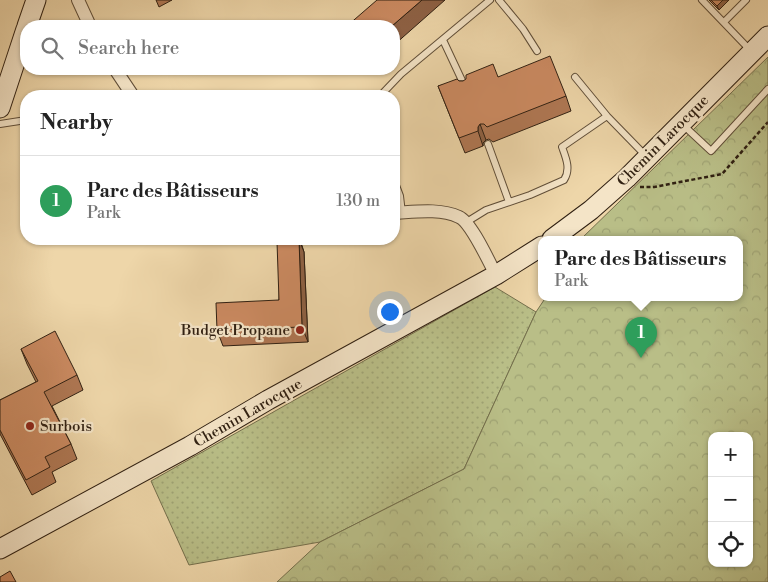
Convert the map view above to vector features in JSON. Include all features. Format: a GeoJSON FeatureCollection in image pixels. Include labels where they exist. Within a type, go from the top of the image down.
{"type":"FeatureCollection","features":[{"type":"Feature","properties":{"kind":"main road"},"geometry":{"type":"LineString","coordinates":[[29,20],[36,0]]}},
{"type":"Feature","properties":{"kind":"main road","name":"Chemin Larocque"},"geometry":{"type":"LineString","coordinates":[[556,236],[591,210],[681,124],[768,36]]}},
{"type":"Feature","properties":{"kind":"main road"},"geometry":{"type":"LineString","coordinates":[[0,108],[20,48]]}},
{"type":"Feature","properties":{"kind":"main road","name":"Chemin Larocque"},"geometry":{"type":"LineString","coordinates":[[0,549],[190,446],[268,400],[496,275],[538,249]]}},
{"type":"Feature","properties":{"kind":"street"},"geometry":{"type":"LineString","coordinates":[[78,0],[87,20]]}},
{"type":"Feature","properties":{"kind":"street"},"geometry":{"type":"LineString","coordinates":[[119,75],[129,90]]}},
{"type":"Feature","properties":{"kind":"street"},"geometry":{"type":"LineString","coordinates":[[400,213],[440,212],[460,217],[473,232],[496,275]]}},
{"type":"Feature","properties":{"kind":"lane"},"geometry":{"type":"LineString","coordinates":[[386,90],[401,74],[490,0]]}},
{"type":"Feature","properties":{"kind":"lane"},"geometry":{"type":"LineString","coordinates":[[499,0],[523,29],[537,51]]}},
{"type":"Feature","properties":{"kind":"lane"},"geometry":{"type":"LineString","coordinates":[[702,0],[752,53]]}},
{"type":"Feature","properties":{"kind":"lane"},"geometry":{"type":"LineString","coordinates":[[724,22],[745,0]]}},
{"type":"Feature","properties":{"kind":"lane"},"geometry":{"type":"LineString","coordinates":[[443,40],[467,92]]}},
{"type":"Feature","properties":{"kind":"lane"},"geometry":{"type":"LineString","coordinates":[[575,77],[607,116],[647,157]]}},
{"type":"Feature","properties":{"kind":"lane"},"geometry":{"type":"LineString","coordinates":[[681,124],[711,151],[768,89]]}},
{"type":"Feature","properties":{"kind":"lane"},"geometry":{"type":"LineString","coordinates":[[465,223],[486,210],[564,180],[568,172],[568,166],[562,147],[607,116]]}},
{"type":"Feature","properties":{"kind":"lane"},"geometry":{"type":"LineString","coordinates":[[0,124],[20,121]]}},
{"type":"Feature","properties":{"kind":"lane"},"geometry":{"type":"LineString","coordinates":[[488,144],[509,202]]}},
{"type":"Feature","properties":{"kind":"path"},"geometry":{"type":"LineString","coordinates":[[636,186],[654,187],[722,174],[768,122]]}},
{"type":"Feature","properties":{"kind":"green space"},"geometry":{"type":"Polygon","coordinates":[[[768,57],[768,582],[277,582],[320,542],[464,469],[536,312],[543,301],[743,301],[743,236],[584,236],[768,57]]]}},
{"type":"Feature","properties":{"kind":"green space"},"geometry":{"type":"Polygon","coordinates":[[[495,287],[536,312],[464,469],[320,542],[189,565],[151,481],[495,287]]]}},
{"type":"Feature","properties":{"kind":"building"},"geometry":{"type":"Polygon","coordinates":[[[377,0],[422,0],[399,20],[354,20],[377,0]]]}},
{"type":"Feature","properties":{"kind":"building"},"geometry":{"type":"Polygon","coordinates":[[[711,0],[723,0],[717,6],[711,0]]]}},
{"type":"Feature","properties":{"kind":"building"},"geometry":{"type":"Polygon","coordinates":[[[550,56],[566,96],[487,127],[484,124],[480,124],[478,131],[459,138],[438,86],[457,79],[463,81],[466,79],[466,75],[493,64],[498,77],[550,56]]]}},
{"type":"Feature","properties":{"kind":"building"},"geometry":{"type":"Polygon","coordinates":[[[277,245],[299,245],[302,327],[217,330],[216,303],[279,300],[277,245]]]}},
{"type":"Feature","properties":{"kind":"building","name":"Surbois"},"geometry":{"type":"Polygon","coordinates":[[[55,331],[77,375],[44,392],[71,444],[45,457],[50,467],[26,480],[0,430],[0,400],[38,381],[21,349],[55,331]]]}},
{"type":"Feature","properties":{"kind":"building"},"geometry":{"type":"Polygon","coordinates":[[[10,571],[16,582],[0,582],[0,577],[10,571]]]}},
{"type":"Feature","properties":{"kind":"place","name":"Budget Propane"},"geometry":{"type":"Point","coordinates":[300,330]}},
{"type":"Feature","properties":{"kind":"place","name":"Parc des Bâtisseurs"},"geometry":{"type":"Point","coordinates":[641,358]}},
{"type":"Feature","properties":{"kind":"place","name":"Surbois"},"geometry":{"type":"Point","coordinates":[30,426]}}]}
